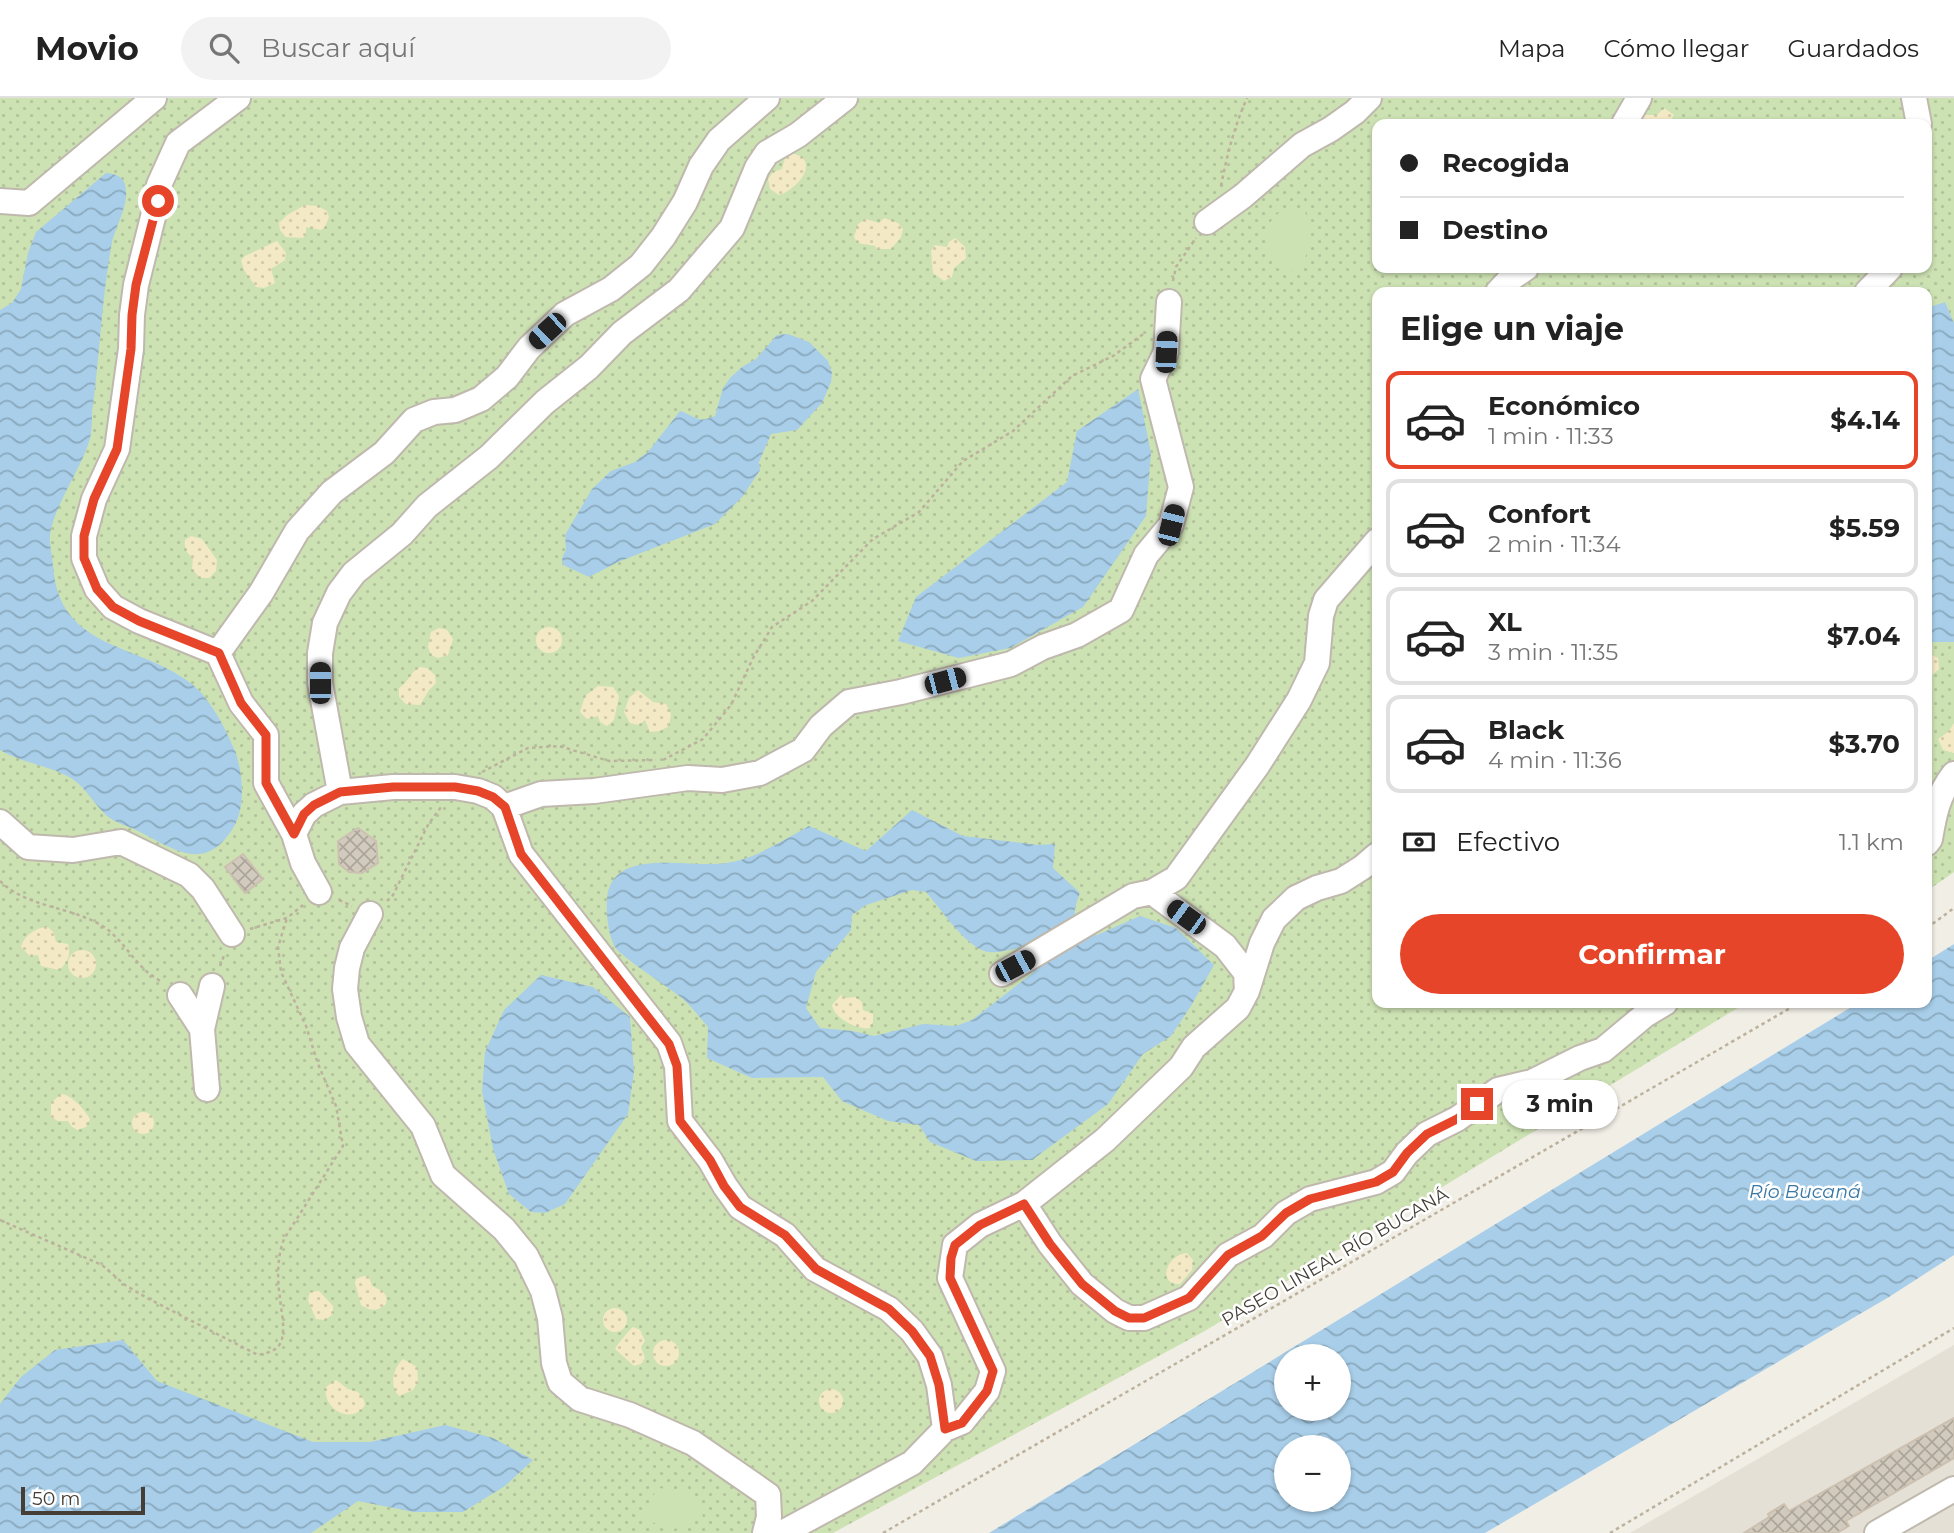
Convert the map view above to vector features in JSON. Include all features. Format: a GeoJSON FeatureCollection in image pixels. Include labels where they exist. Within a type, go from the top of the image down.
{"type":"FeatureCollection","features":[{"type":"Feature","properties":{"kind":"street"},"geometry":{"type":"LineString","coordinates":[[0,201],[29,203],[154,98]]}},
{"type":"Feature","properties":{"kind":"street"},"geometry":{"type":"LineString","coordinates":[[239,98],[178,143],[159,185],[158,201],[136,285],[131,349],[117,449],[94,499],[84,536],[84,558],[97,589],[113,607],[139,621],[219,653],[241,703],[266,735],[266,783],[294,834],[303,863],[320,892]]}},
{"type":"Feature","properties":{"kind":"street"},"geometry":{"type":"LineString","coordinates":[[219,653],[261,593],[297,531],[332,492],[384,453],[414,421],[434,412],[455,410],[481,399],[507,377],[529,348],[565,314],[611,289],[641,265],[663,237],[685,202],[701,166],[719,141],[767,98]]}},
{"type":"Feature","properties":{"kind":"street"},"geometry":{"type":"LineString","coordinates":[[340,792],[320,683],[320,653],[325,623],[339,593],[354,573],[402,534],[427,506],[489,457],[545,402],[589,367],[622,333],[679,290],[732,228],[757,168],[767,153],[798,135],[845,98]]}},
{"type":"Feature","properties":{"kind":"street"},"geometry":{"type":"LineString","coordinates":[[1207,222],[1243,196],[1302,145],[1331,129],[1369,98]]}},
{"type":"Feature","properties":{"kind":"street"},"geometry":{"type":"LineString","coordinates":[[1627,119],[1639,98]]}},
{"type":"Feature","properties":{"kind":"street"},"geometry":{"type":"LineString","coordinates":[[1914,98],[1918,119]]}},
{"type":"Feature","properties":{"kind":"street"},"geometry":{"type":"LineString","coordinates":[[1503,287],[1519,273]]}},
{"type":"Feature","properties":{"kind":"street"},"geometry":{"type":"LineString","coordinates":[[1872,287],[1884,273]]}},
{"type":"Feature","properties":{"kind":"street"},"geometry":{"type":"LineString","coordinates":[[505,807],[541,794],[594,792],[688,778],[722,780],[760,773],[803,750],[821,726],[849,702],[901,692],[1011,664],[1044,647],[1077,635],[1121,610],[1146,555],[1171,525],[1181,487],[1153,379],[1166,352],[1169,302]]}},
{"type":"Feature","properties":{"kind":"street"},"geometry":{"type":"LineString","coordinates":[[1002,974],[1133,896],[1153,892],[1176,878],[1257,766],[1299,700],[1317,663],[1321,616],[1326,600],[1372,547]]}},
{"type":"Feature","properties":{"kind":"street"},"geometry":{"type":"LineString","coordinates":[[1932,824],[1934,809],[1945,785],[1954,774]]}},
{"type":"Feature","properties":{"kind":"street"},"geometry":{"type":"LineString","coordinates":[[294,834],[304,814],[314,805],[340,792],[393,787],[455,787],[478,791],[493,797],[505,807],[521,854],[669,1044],[677,1066],[680,1121],[710,1160],[724,1186],[740,1207],[785,1235],[816,1269],[889,1309],[912,1331],[930,1356],[939,1385],[945,1429]]}},
{"type":"Feature","properties":{"kind":"street"},"geometry":{"type":"LineString","coordinates":[[0,822],[28,847],[73,850],[121,842],[189,875],[203,889],[232,934]]}},
{"type":"Feature","properties":{"kind":"street"},"geometry":{"type":"LineString","coordinates":[[782,1533],[912,1463],[945,1429],[962,1423],[987,1391],[993,1371],[950,1278],[955,1245],[980,1225],[1024,1204],[1105,1139],[1181,1067],[1194,1047],[1238,1008],[1247,991],[1262,943],[1274,919],[1296,898],[1341,881],[1372,859]]}},
{"type":"Feature","properties":{"kind":"street"},"geometry":{"type":"LineString","coordinates":[[1153,892],[1225,946],[1245,973],[1247,991]]}},
{"type":"Feature","properties":{"kind":"street"},"geometry":{"type":"LineString","coordinates":[[370,914],[352,948],[347,968],[345,989],[357,1044],[423,1126],[443,1175],[504,1229],[527,1256],[543,1290],[559,1382],[580,1399],[631,1415],[693,1443],[768,1495],[769,1517],[765,1533]]}},
{"type":"Feature","properties":{"kind":"street"},"geometry":{"type":"LineString","coordinates":[[1225,946],[1262,943]]}},
{"type":"Feature","properties":{"kind":"street"},"geometry":{"type":"LineString","coordinates":[[207,1089],[202,1029],[212,986]]}},
{"type":"Feature","properties":{"kind":"street"},"geometry":{"type":"LineString","coordinates":[[180,995],[202,1029]]}},
{"type":"Feature","properties":{"kind":"street"},"geometry":{"type":"LineString","coordinates":[[1024,1204],[1050,1244],[1082,1284],[1115,1311],[1129,1318],[1144,1318],[1189,1298],[1228,1255],[1262,1236],[1286,1213],[1310,1199],[1376,1182],[1393,1172],[1407,1153],[1427,1134],[1457,1119],[1498,1090],[1532,1082],[1580,1058],[1603,1050],[1657,1008]]}},
{"type":"Feature","properties":{"kind":"street"},"geometry":{"type":"LineString","coordinates":[[1877,1533],[1954,1489]]}},
{"type":"Feature","properties":{"kind":"path"},"geometry":{"type":"LineString","coordinates":[[1221,190],[1227,153],[1237,119],[1247,98]]}},
{"type":"Feature","properties":{"kind":"path"},"geometry":{"type":"LineString","coordinates":[[1169,302],[1177,267],[1207,222]]}},
{"type":"Feature","properties":{"kind":"path"},"geometry":{"type":"LineString","coordinates":[[212,986],[232,934],[287,918],[320,892],[370,914],[393,895],[428,825],[455,787],[528,748],[559,746],[609,761],[662,760],[703,739],[731,705],[753,658],[772,627],[812,601],[873,539],[919,512],[963,461],[1013,431],[1072,376],[1113,356],[1146,333]]}},
{"type":"Feature","properties":{"kind":"path"},"geometry":{"type":"LineString","coordinates":[[0,881],[22,898],[62,908],[100,925],[120,940],[145,970],[180,995]]}},
{"type":"Feature","properties":{"kind":"path"},"geometry":{"type":"LineString","coordinates":[[1932,924],[1954,908]]}},
{"type":"Feature","properties":{"kind":"path"},"geometry":{"type":"LineString","coordinates":[[0,1220],[102,1265],[125,1285],[149,1299],[258,1355],[275,1349],[280,1343],[283,1326],[278,1256],[284,1239],[343,1146],[336,1107],[306,1026],[281,972],[278,947],[287,918]]}},
{"type":"Feature","properties":{"kind":"path","name":"PASEO LINEAL RÍO BUCANÁ"},"geometry":{"type":"LineString","coordinates":[[883,1533],[1790,1008]]}},
{"type":"Feature","properties":{"kind":"path"},"geometry":{"type":"LineString","coordinates":[[1610,1533],[1954,1328]]}},
{"type":"Feature","properties":{"kind":"shaded area"},"geometry":{"type":"Polygon","coordinates":[[[1954,1345],[1954,1533],[1630,1533],[1954,1345]]]}},
{"type":"Feature","properties":{"kind":"green space"},"geometry":{"type":"Polygon","coordinates":[[[0,98],[1954,98],[1954,872],[1932,887],[1932,287],[1372,287],[1372,1008],[1738,1008],[1203,1332],[833,1533],[0,1533],[0,98]]]}},
{"type":"Feature","properties":{"kind":"green space"},"geometry":{"type":"Polygon","coordinates":[[[1286,208],[1304,210],[1310,236],[1303,261],[1289,272],[1275,267],[1267,241],[1268,227],[1272,220],[1286,208]]]}},
{"type":"Feature","properties":{"kind":"green space"},"geometry":{"type":"Polygon","coordinates":[[[658,1488],[693,1492],[703,1517],[672,1529],[658,1525],[641,1515],[658,1488]]]}},
{"type":"Feature","properties":{"kind":"sand"},"geometry":{"type":"Polygon","coordinates":[[[1664,108],[1674,115],[1671,119],[1641,119],[1643,115],[1657,115],[1664,108]]]}},
{"type":"Feature","properties":{"kind":"sand"},"geometry":{"type":"Polygon","coordinates":[[[789,153],[805,160],[806,166],[800,180],[787,192],[779,195],[770,189],[768,179],[773,172],[782,169],[789,153]]]}},
{"type":"Feature","properties":{"kind":"sand"},"geometry":{"type":"Polygon","coordinates":[[[305,205],[318,206],[327,211],[329,217],[325,227],[321,230],[306,227],[303,238],[286,237],[280,230],[279,223],[305,205]]]}},
{"type":"Feature","properties":{"kind":"sand"},"geometry":{"type":"Polygon","coordinates":[[[884,218],[898,223],[903,229],[901,237],[891,249],[877,249],[856,240],[854,237],[858,224],[866,219],[879,223],[884,218]]]}},
{"type":"Feature","properties":{"kind":"sand"},"geometry":{"type":"Polygon","coordinates":[[[955,238],[965,247],[966,258],[954,268],[952,277],[944,281],[933,273],[931,251],[935,245],[947,247],[955,238]]]}},
{"type":"Feature","properties":{"kind":"sand"},"geometry":{"type":"Polygon","coordinates":[[[277,241],[286,253],[285,260],[271,269],[275,283],[264,288],[256,287],[244,270],[241,260],[277,241]]]}},
{"type":"Feature","properties":{"kind":"sand"},"geometry":{"type":"Polygon","coordinates":[[[191,536],[202,539],[217,560],[216,571],[209,578],[200,578],[192,569],[193,558],[186,550],[185,543],[191,536]]]}},
{"type":"Feature","properties":{"kind":"sand"},"geometry":{"type":"Polygon","coordinates":[[[549,627],[558,631],[562,640],[558,649],[549,653],[540,649],[536,640],[540,631],[549,627]]]}},
{"type":"Feature","properties":{"kind":"sand"},"geometry":{"type":"Polygon","coordinates":[[[439,628],[447,630],[453,639],[448,655],[438,658],[431,655],[428,647],[431,632],[439,628]]]}},
{"type":"Feature","properties":{"kind":"sand"},"geometry":{"type":"Polygon","coordinates":[[[1932,655],[1938,658],[1939,669],[1932,675],[1932,655]]]}},
{"type":"Feature","properties":{"kind":"sand"},"geometry":{"type":"Polygon","coordinates":[[[420,667],[427,668],[435,675],[436,683],[420,705],[406,704],[399,697],[399,688],[420,667]]]}},
{"type":"Feature","properties":{"kind":"sand"},"geometry":{"type":"Polygon","coordinates":[[[598,686],[613,687],[619,696],[614,720],[607,726],[600,722],[598,716],[587,719],[580,712],[585,696],[598,686]]]}},
{"type":"Feature","properties":{"kind":"sand"},"geometry":{"type":"Polygon","coordinates":[[[638,690],[653,702],[666,704],[671,714],[669,726],[650,732],[645,720],[639,725],[630,723],[624,712],[629,698],[638,690]]]}},
{"type":"Feature","properties":{"kind":"sand"},"geometry":{"type":"Polygon","coordinates":[[[1954,723],[1954,753],[1943,750],[1938,739],[1948,732],[1954,723]]]}},
{"type":"Feature","properties":{"kind":"sand"},"geometry":{"type":"Polygon","coordinates":[[[48,927],[54,933],[56,942],[68,944],[68,958],[59,970],[41,966],[38,955],[30,956],[21,947],[31,933],[48,927]]]}},
{"type":"Feature","properties":{"kind":"sand"},"geometry":{"type":"Polygon","coordinates":[[[82,950],[92,954],[96,964],[92,974],[82,978],[72,974],[68,964],[72,954],[82,950]]]}},
{"type":"Feature","properties":{"kind":"sand"},"geometry":{"type":"Polygon","coordinates":[[[841,995],[846,998],[855,997],[862,1002],[863,1010],[873,1014],[870,1028],[853,1025],[841,1019],[832,1005],[841,995]]]}},
{"type":"Feature","properties":{"kind":"sand"},"geometry":{"type":"Polygon","coordinates":[[[61,1094],[85,1111],[90,1119],[86,1127],[77,1130],[68,1121],[58,1121],[51,1117],[51,1103],[61,1094]]]}},
{"type":"Feature","properties":{"kind":"sand"},"geometry":{"type":"Polygon","coordinates":[[[143,1112],[153,1119],[154,1123],[147,1133],[143,1134],[133,1127],[132,1123],[139,1113],[143,1112]]]}},
{"type":"Feature","properties":{"kind":"sand"},"geometry":{"type":"Polygon","coordinates":[[[1187,1253],[1193,1260],[1192,1270],[1180,1284],[1173,1283],[1168,1280],[1167,1269],[1174,1258],[1187,1253]]]}},
{"type":"Feature","properties":{"kind":"sand"},"geometry":{"type":"Polygon","coordinates":[[[369,1277],[372,1286],[385,1294],[386,1304],[380,1308],[371,1310],[361,1305],[355,1283],[356,1279],[369,1277]]]}},
{"type":"Feature","properties":{"kind":"sand"},"geometry":{"type":"Polygon","coordinates":[[[319,1291],[333,1306],[333,1314],[325,1320],[316,1319],[308,1300],[310,1292],[319,1291]]]}},
{"type":"Feature","properties":{"kind":"sand"},"geometry":{"type":"Polygon","coordinates":[[[610,1308],[620,1308],[627,1315],[627,1325],[620,1332],[610,1332],[603,1325],[603,1315],[610,1308]]]}},
{"type":"Feature","properties":{"kind":"sand"},"geometry":{"type":"Polygon","coordinates":[[[633,1327],[640,1330],[645,1341],[641,1347],[645,1358],[641,1364],[634,1366],[615,1349],[633,1327]]]}},
{"type":"Feature","properties":{"kind":"sand"},"geometry":{"type":"Polygon","coordinates":[[[666,1340],[675,1344],[679,1353],[675,1362],[666,1366],[657,1362],[653,1353],[657,1344],[666,1340]]]}},
{"type":"Feature","properties":{"kind":"sand"},"geometry":{"type":"Polygon","coordinates":[[[403,1359],[417,1367],[418,1381],[413,1390],[399,1396],[394,1387],[394,1377],[403,1359]]]}},
{"type":"Feature","properties":{"kind":"sand"},"geometry":{"type":"Polygon","coordinates":[[[336,1380],[348,1389],[358,1392],[364,1400],[365,1405],[359,1411],[346,1414],[333,1408],[326,1395],[326,1387],[336,1380]]]}},
{"type":"Feature","properties":{"kind":"sand"},"geometry":{"type":"Polygon","coordinates":[[[826,1389],[836,1389],[843,1396],[843,1406],[836,1413],[826,1413],[819,1406],[819,1396],[826,1389]]]}},
{"type":"Feature","properties":{"kind":"water"},"geometry":{"type":"Polygon","coordinates":[[[106,173],[123,180],[126,198],[112,242],[109,262],[90,438],[51,529],[53,566],[59,594],[70,615],[86,630],[105,642],[150,660],[193,685],[212,707],[227,734],[240,769],[240,811],[233,828],[222,842],[200,854],[176,850],[116,822],[69,777],[0,750],[0,310],[12,303],[21,289],[28,253],[36,232],[106,173]]]}},
{"type":"Feature","properties":{"kind":"water"},"geometry":{"type":"Polygon","coordinates":[[[1945,302],[1954,323],[1954,642],[1932,642],[1932,306],[1945,302]]]}},
{"type":"Feature","properties":{"kind":"water"},"geometry":{"type":"Polygon","coordinates":[[[788,334],[809,342],[828,361],[832,373],[831,382],[822,403],[797,430],[771,434],[759,462],[760,470],[743,496],[715,524],[618,562],[589,577],[563,565],[565,535],[592,489],[611,471],[635,462],[648,452],[680,411],[700,419],[715,416],[723,388],[730,378],[756,359],[777,335],[788,334]]]}},
{"type":"Feature","properties":{"kind":"water"},"geometry":{"type":"Polygon","coordinates":[[[1138,389],[1151,453],[1146,516],[1083,607],[1010,648],[959,658],[898,641],[916,597],[1067,482],[1077,431],[1138,389]]]}},
{"type":"Feature","properties":{"kind":"water"},"geometry":{"type":"Polygon","coordinates":[[[912,810],[963,836],[1038,845],[1055,844],[1053,868],[1080,893],[1075,915],[1083,936],[1097,935],[1140,916],[1176,928],[1214,965],[1171,1036],[1143,1054],[1108,1104],[1032,1160],[976,1161],[930,1142],[919,1125],[888,1121],[842,1101],[823,1077],[752,1078],[707,1058],[708,1027],[683,999],[626,958],[615,947],[609,930],[607,899],[612,882],[622,871],[637,865],[737,861],[769,848],[809,826],[866,851],[912,810]],[[912,890],[866,905],[852,915],[851,930],[816,972],[806,1008],[820,1028],[874,1036],[923,1024],[956,1026],[972,1020],[1034,972],[1023,947],[993,952],[976,947],[926,892],[912,890]]]}},
{"type":"Feature","properties":{"kind":"water","name":"Río Bucaná"},"geometry":{"type":"Polygon","coordinates":[[[1954,944],[1954,1255],[1889,1297],[1485,1533],[989,1533],[1274,1359],[1274,1421],[1351,1421],[1351,1344],[1299,1344],[1850,1008],[1932,1008],[1932,958],[1954,944]]]}},
{"type":"Feature","properties":{"kind":"water"},"geometry":{"type":"Polygon","coordinates":[[[541,975],[593,987],[630,1017],[634,1072],[628,1114],[565,1204],[545,1213],[531,1212],[509,1194],[493,1149],[482,1091],[485,1052],[504,1010],[541,975]]]}},
{"type":"Feature","properties":{"kind":"water"},"geometry":{"type":"Polygon","coordinates":[[[123,1340],[157,1381],[313,1442],[370,1442],[445,1425],[493,1438],[533,1460],[505,1486],[463,1512],[414,1512],[358,1501],[311,1533],[0,1533],[0,1404],[21,1377],[55,1350],[123,1340]]]}},
{"type":"Feature","properties":{"kind":"building"},"geometry":{"type":"Polygon","coordinates":[[[358,828],[376,841],[378,863],[362,873],[349,872],[339,864],[338,841],[358,828]]]}},
{"type":"Feature","properties":{"kind":"building"},"geometry":{"type":"Polygon","coordinates":[[[243,854],[263,879],[245,893],[225,867],[243,854]]]}},
{"type":"Feature","properties":{"kind":"building"},"geometry":{"type":"Polygon","coordinates":[[[1954,1418],[1954,1458],[1846,1521],[1849,1526],[1837,1533],[1744,1533],[1784,1504],[1789,1511],[1954,1418]]]}},
{"type":"Feature","properties":{"kind":"route"},"geometry":{"type":"LineString","coordinates":[[158,201],[136,285],[131,349],[117,449],[94,499],[84,536],[84,558],[97,589],[113,607],[139,621],[219,653],[241,703],[266,735],[266,783],[294,834],[304,814],[314,805],[340,792],[393,787],[455,787],[478,791],[493,797],[505,807],[521,854],[669,1044],[677,1066],[680,1121],[710,1160],[724,1186],[740,1207],[785,1235],[816,1269],[889,1309],[912,1331],[930,1356],[939,1385],[945,1429],[962,1423],[987,1391],[993,1371],[950,1278],[955,1245],[980,1225],[1024,1204],[1038,1228],[1082,1284],[1115,1311],[1129,1318],[1144,1318],[1189,1298],[1228,1255],[1262,1236],[1286,1213],[1310,1199],[1376,1182],[1393,1172],[1407,1153],[1427,1134],[1457,1119],[1477,1104]]}}]}
